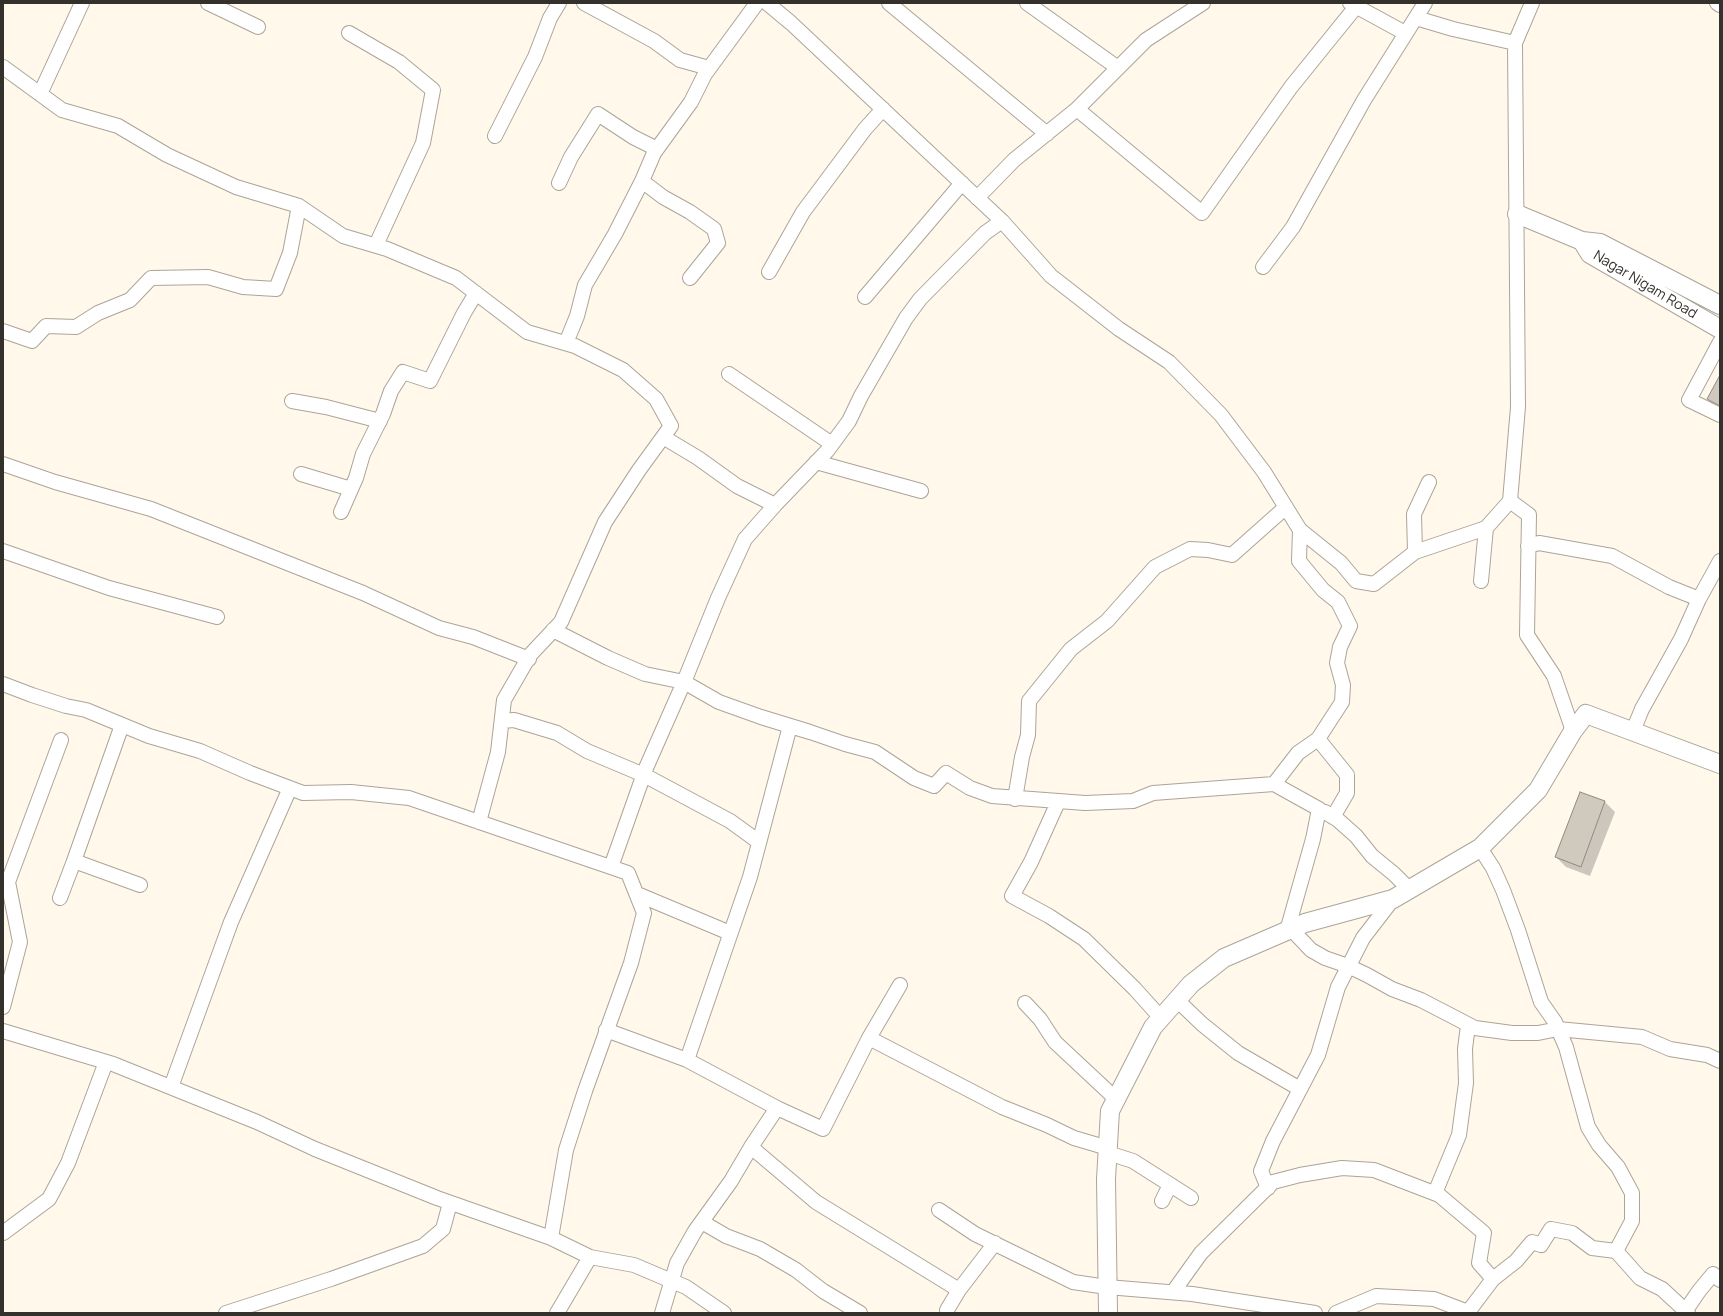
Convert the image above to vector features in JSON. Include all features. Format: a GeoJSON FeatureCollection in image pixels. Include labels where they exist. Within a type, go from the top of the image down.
{"type":"FeatureCollection","features":[{"type":"Feature","properties":{"kind":"street"},"geometry":{"type":"LineString","coordinates":[[40,94],[82,3]]}},
{"type":"Feature","properties":{"kind":"street"},"geometry":{"type":"LineString","coordinates":[[208,3],[258,27]]}},
{"type":"Feature","properties":{"kind":"street"},"geometry":{"type":"LineString","coordinates":[[495,136],[535,57],[550,18],[559,3]]}},
{"type":"Feature","properties":{"kind":"street"},"geometry":{"type":"LineString","coordinates":[[584,3],[654,40],[680,60],[709,68]]}},
{"type":"Feature","properties":{"kind":"street"},"geometry":{"type":"LineString","coordinates":[[566,343],[577,316],[585,285],[615,234],[657,149],[691,102],[709,68],[757,3]]}},
{"type":"Feature","properties":{"kind":"street"},"geometry":{"type":"LineString","coordinates":[[767,3],[791,23],[1002,221],[1051,276],[1119,329],[1169,362],[1221,415],[1264,472],[1300,530],[1341,563],[1356,581],[1374,584],[1416,552],[1486,528],[1510,501],[1518,407],[1515,43],[1532,3]]}},
{"type":"Feature","properties":{"kind":"street"},"geometry":{"type":"LineString","coordinates":[[889,3],[1047,134]]}},
{"type":"Feature","properties":{"kind":"street"},"geometry":{"type":"LineString","coordinates":[[1029,3],[1118,68]]}},
{"type":"Feature","properties":{"kind":"street"},"geometry":{"type":"LineString","coordinates":[[977,198],[1014,160],[1077,109],[1146,40],[1202,3]]}},
{"type":"Feature","properties":{"kind":"street"},"geometry":{"type":"LineString","coordinates":[[1263,266],[1293,227],[1364,100],[1425,3]]}},
{"type":"Feature","properties":{"kind":"street"},"geometry":{"type":"LineString","coordinates":[[1077,109],[1202,213],[1291,87],[1355,4],[1405,33]]}},
{"type":"Feature","properties":{"kind":"street"},"geometry":{"type":"LineString","coordinates":[[1416,18],[1453,29],[1515,43]]}},
{"type":"Feature","properties":{"kind":"street"},"geometry":{"type":"LineString","coordinates":[[349,32],[399,62],[433,90],[422,143],[376,245]]}},
{"type":"Feature","properties":{"kind":"street"},"geometry":{"type":"LineString","coordinates":[[3,67],[62,110],[118,126],[167,155],[236,187],[299,206],[343,236],[387,248],[456,278],[527,332],[575,346],[623,370],[656,399],[671,426],[605,522],[561,622],[528,659],[504,700],[498,752],[478,822]]}},
{"type":"Feature","properties":{"kind":"street"},"geometry":{"type":"LineString","coordinates":[[770,272],[803,212],[865,129],[883,109]]}},
{"type":"Feature","properties":{"kind":"street"},"geometry":{"type":"LineString","coordinates":[[559,183],[571,157],[598,114],[633,137],[657,149]]}},
{"type":"Feature","properties":{"kind":"street"},"geometry":{"type":"LineString","coordinates":[[642,181],[663,197],[690,212],[714,229],[718,243],[690,278]]}},
{"type":"Feature","properties":{"kind":"street"},"geometry":{"type":"LineString","coordinates":[[865,297],[962,183]]}},
{"type":"Feature","properties":{"kind":"street"},"geometry":{"type":"LineString","coordinates":[[3,331],[32,341],[46,326],[76,327],[98,313],[130,300],[151,278],[208,277],[243,287],[276,289],[290,253],[299,206]]}},
{"type":"Feature","properties":{"kind":"street"},"geometry":{"type":"LineString","coordinates":[[1517,214],[1582,241]]}},
{"type":"Feature","properties":{"kind":"street"},"geometry":{"type":"LineString","coordinates":[[611,867],[644,775],[718,598],[745,539],[832,444],[849,421],[861,396],[899,330],[920,299],[985,233],[1002,221]]}},
{"type":"Feature","properties":{"kind":"street","name":"Nagar Nigam Road"},"geometry":{"type":"LineString","coordinates":[[1582,241],[1600,243],[1720,305]]}},
{"type":"Feature","properties":{"kind":"street","name":"Nagar Nigam Road"},"geometry":{"type":"LineString","coordinates":[[1582,241],[1590,254],[1720,329]]}},
{"type":"Feature","properties":{"kind":"street"},"geometry":{"type":"LineString","coordinates":[[341,512],[363,454],[380,421],[391,391],[403,372],[430,381],[454,336],[464,313],[476,293]]}},
{"type":"Feature","properties":{"kind":"street"},"geometry":{"type":"LineString","coordinates":[[1720,342],[1689,400],[1720,416]]}},
{"type":"Feature","properties":{"kind":"street"},"geometry":{"type":"LineString","coordinates":[[729,374],[832,444]]}},
{"type":"Feature","properties":{"kind":"street"},"geometry":{"type":"LineString","coordinates":[[292,401],[326,407],[380,421]]}},
{"type":"Feature","properties":{"kind":"street"},"geometry":{"type":"LineString","coordinates":[[663,437],[738,486],[775,505]]}},
{"type":"Feature","properties":{"kind":"street"},"geometry":{"type":"LineString","coordinates":[[816,462],[921,491]]}},
{"type":"Feature","properties":{"kind":"street"},"geometry":{"type":"LineString","coordinates":[[3,464],[55,482],[151,509],[363,593],[439,628],[473,637],[528,659]]}},
{"type":"Feature","properties":{"kind":"street"},"geometry":{"type":"LineString","coordinates":[[301,474],[351,489]]}},
{"type":"Feature","properties":{"kind":"street"},"geometry":{"type":"LineString","coordinates":[[1416,552],[1414,514],[1429,482]]}},
{"type":"Feature","properties":{"kind":"street"},"geometry":{"type":"LineString","coordinates":[[1510,501],[1529,515],[1527,635],[1554,676],[1573,731]]}},
{"type":"Feature","properties":{"kind":"street"},"geometry":{"type":"LineString","coordinates":[[1015,798],[1022,756],[1028,735],[1029,701],[1072,649],[1106,621],[1154,567],[1190,549],[1208,550],[1232,556],[1286,507]]}},
{"type":"Feature","properties":{"kind":"street"},"geometry":{"type":"LineString","coordinates":[[1481,581],[1486,528]]}},
{"type":"Feature","properties":{"kind":"street"},"geometry":{"type":"LineString","coordinates":[[1274,784],[1298,754],[1318,739],[1342,702],[1343,685],[1337,664],[1340,647],[1350,626],[1338,602],[1323,590],[1299,561],[1300,530]]}},
{"type":"Feature","properties":{"kind":"street"},"geometry":{"type":"LineString","coordinates":[[1528,546],[1539,543],[1612,556],[1670,587],[1699,599]]}},
{"type":"Feature","properties":{"kind":"street"},"geometry":{"type":"LineString","coordinates":[[3,551],[109,588],[217,617]]}},
{"type":"Feature","properties":{"kind":"street"},"geometry":{"type":"LineString","coordinates":[[1633,731],[1642,709],[1681,639],[1699,599],[1720,561]]}},
{"type":"Feature","properties":{"kind":"street"},"geometry":{"type":"LineString","coordinates":[[553,630],[608,658],[645,674],[684,682],[719,702],[845,744],[875,752],[914,778],[934,786],[946,773],[970,788],[992,796],[1085,803],[1133,801],[1153,792],[1274,784],[1333,817],[1356,836],[1372,856],[1394,874],[1410,890]]}},
{"type":"Feature","properties":{"kind":"street"},"geometry":{"type":"LineString","coordinates":[[3,684],[66,706],[86,710],[149,736],[200,751],[250,773],[303,793],[351,792],[409,798],[628,873],[644,913],[631,963],[606,1030],[566,1150],[551,1238]]}},
{"type":"Feature","properties":{"kind":"street"},"geometry":{"type":"LineString","coordinates":[[1108,1313],[1106,1179],[1110,1111],[1153,1027],[1192,984],[1224,958],[1305,923],[1393,900],[1480,848],[1538,790],[1573,731],[1586,714],[1720,764]]}},
{"type":"Feature","properties":{"kind":"street"},"geometry":{"type":"LineString","coordinates":[[502,720],[514,720],[557,733],[587,751],[644,775],[730,821],[759,842]]}},
{"type":"Feature","properties":{"kind":"street"},"geometry":{"type":"LineString","coordinates":[[60,898],[122,725]]}},
{"type":"Feature","properties":{"kind":"street"},"geometry":{"type":"LineString","coordinates":[[687,1060],[750,877],[790,726]]}},
{"type":"Feature","properties":{"kind":"street"},"geometry":{"type":"LineString","coordinates":[[1318,739],[1348,775],[1347,793],[1333,817]]}},
{"type":"Feature","properties":{"kind":"street"},"geometry":{"type":"LineString","coordinates":[[3,1007],[20,942],[8,882],[61,740]]}},
{"type":"Feature","properties":{"kind":"street"},"geometry":{"type":"LineString","coordinates":[[171,1087],[231,922],[290,788]]}},
{"type":"Feature","properties":{"kind":"street"},"geometry":{"type":"LineString","coordinates":[[1058,802],[1031,862],[1012,896],[1049,916],[1084,939],[1135,989],[1161,1018]]}},
{"type":"Feature","properties":{"kind":"street"},"geometry":{"type":"LineString","coordinates":[[1289,930],[1313,839],[1319,809]]}},
{"type":"Feature","properties":{"kind":"street"},"geometry":{"type":"LineString","coordinates":[[1480,848],[1493,868],[1503,890],[1518,930],[1541,1002],[1558,1029],[1566,1047],[1588,1127],[1599,1145],[1618,1167],[1632,1193],[1632,1221],[1616,1251]]}},
{"type":"Feature","properties":{"kind":"street"},"geometry":{"type":"LineString","coordinates":[[74,861],[140,885]]}},
{"type":"Feature","properties":{"kind":"street"},"geometry":{"type":"LineString","coordinates":[[637,894],[730,933]]}},
{"type":"Feature","properties":{"kind":"street"},"geometry":{"type":"LineString","coordinates":[[1268,1188],[1261,1171],[1273,1141],[1318,1055],[1338,987],[1363,938],[1393,900]]}},
{"type":"Feature","properties":{"kind":"street"},"geometry":{"type":"LineString","coordinates":[[1289,930],[1311,950],[1325,958],[1348,966],[1392,989],[1421,1000],[1475,1028],[1512,1033],[1538,1034],[1558,1029],[1642,1038],[1670,1049],[1707,1055],[1720,1061]]}},
{"type":"Feature","properties":{"kind":"street"},"geometry":{"type":"LineString","coordinates":[[606,1030],[687,1060],[777,1108],[823,1130],[869,1038],[900,985]]}},
{"type":"Feature","properties":{"kind":"street"},"geometry":{"type":"LineString","coordinates":[[1177,1000],[1202,1024],[1238,1053],[1300,1089]]}},
{"type":"Feature","properties":{"kind":"street"},"geometry":{"type":"LineString","coordinates":[[1025,1003],[1040,1019],[1055,1042],[1116,1100]]}},
{"type":"Feature","properties":{"kind":"street"},"geometry":{"type":"LineString","coordinates":[[1435,1194],[1459,1135],[1466,1083],[1464,1049],[1468,1025]]}},
{"type":"Feature","properties":{"kind":"street"},"geometry":{"type":"LineString","coordinates":[[3,1032],[106,1062],[257,1122],[315,1149],[450,1203],[551,1238],[590,1257],[634,1265],[686,1287],[724,1313]]}},
{"type":"Feature","properties":{"kind":"street"},"geometry":{"type":"LineString","coordinates":[[869,1038],[1002,1107],[1047,1125],[1074,1138],[1133,1161],[1191,1198]]}},
{"type":"Feature","properties":{"kind":"street"},"geometry":{"type":"LineString","coordinates":[[3,1233],[49,1199],[68,1163],[106,1062]]}},
{"type":"Feature","properties":{"kind":"street"},"geometry":{"type":"LineString","coordinates":[[662,1313],[677,1263],[702,1222],[731,1181],[751,1147],[777,1108]]}},
{"type":"Feature","properties":{"kind":"street"},"geometry":{"type":"LineString","coordinates":[[751,1147],[816,1202],[959,1290]]}},
{"type":"Feature","properties":{"kind":"street"},"geometry":{"type":"LineString","coordinates":[[1173,1292],[1201,1253],[1273,1182],[1300,1175],[1342,1168],[1374,1170],[1439,1195],[1484,1233],[1479,1263],[1493,1279]]}},
{"type":"Feature","properties":{"kind":"street"},"geometry":{"type":"LineString","coordinates":[[1162,1201],[1170,1185]]}},
{"type":"Feature","properties":{"kind":"street"},"geometry":{"type":"LineString","coordinates":[[226,1313],[331,1279],[423,1246],[443,1229],[450,1203]]}},
{"type":"Feature","properties":{"kind":"street"},"geometry":{"type":"LineString","coordinates":[[939,1210],[975,1234],[1073,1282],[1107,1287],[1192,1294],[1315,1313]]}},
{"type":"Feature","properties":{"kind":"street"},"geometry":{"type":"LineString","coordinates":[[702,1222],[726,1236],[760,1249],[796,1270],[823,1291],[860,1313]]}},
{"type":"Feature","properties":{"kind":"street"},"geometry":{"type":"LineString","coordinates":[[1336,1313],[1376,1296],[1434,1299],[1449,1309],[1468,1312],[1493,1279],[1516,1261],[1532,1242],[1541,1245],[1551,1229],[1572,1233],[1592,1248],[1616,1251],[1640,1278],[1662,1289],[1686,1312],[1699,1291],[1713,1274],[1720,1280]]}},
{"type":"Feature","properties":{"kind":"street"},"geometry":{"type":"LineString","coordinates":[[947,1310],[959,1290],[995,1243]]}},
{"type":"Feature","properties":{"kind":"street"},"geometry":{"type":"LineString","coordinates":[[557,1313],[590,1257]]}},
{"type":"Feature","properties":{"kind":"building"},"geometry":{"type":"Polygon","coordinates":[[[1720,375],[1720,406],[1707,399],[1720,375]]]}},
{"type":"Feature","properties":{"kind":"building"},"geometry":{"type":"Polygon","coordinates":[[[1580,792],[1605,801],[1581,867],[1555,857],[1580,792]]]}}]}
